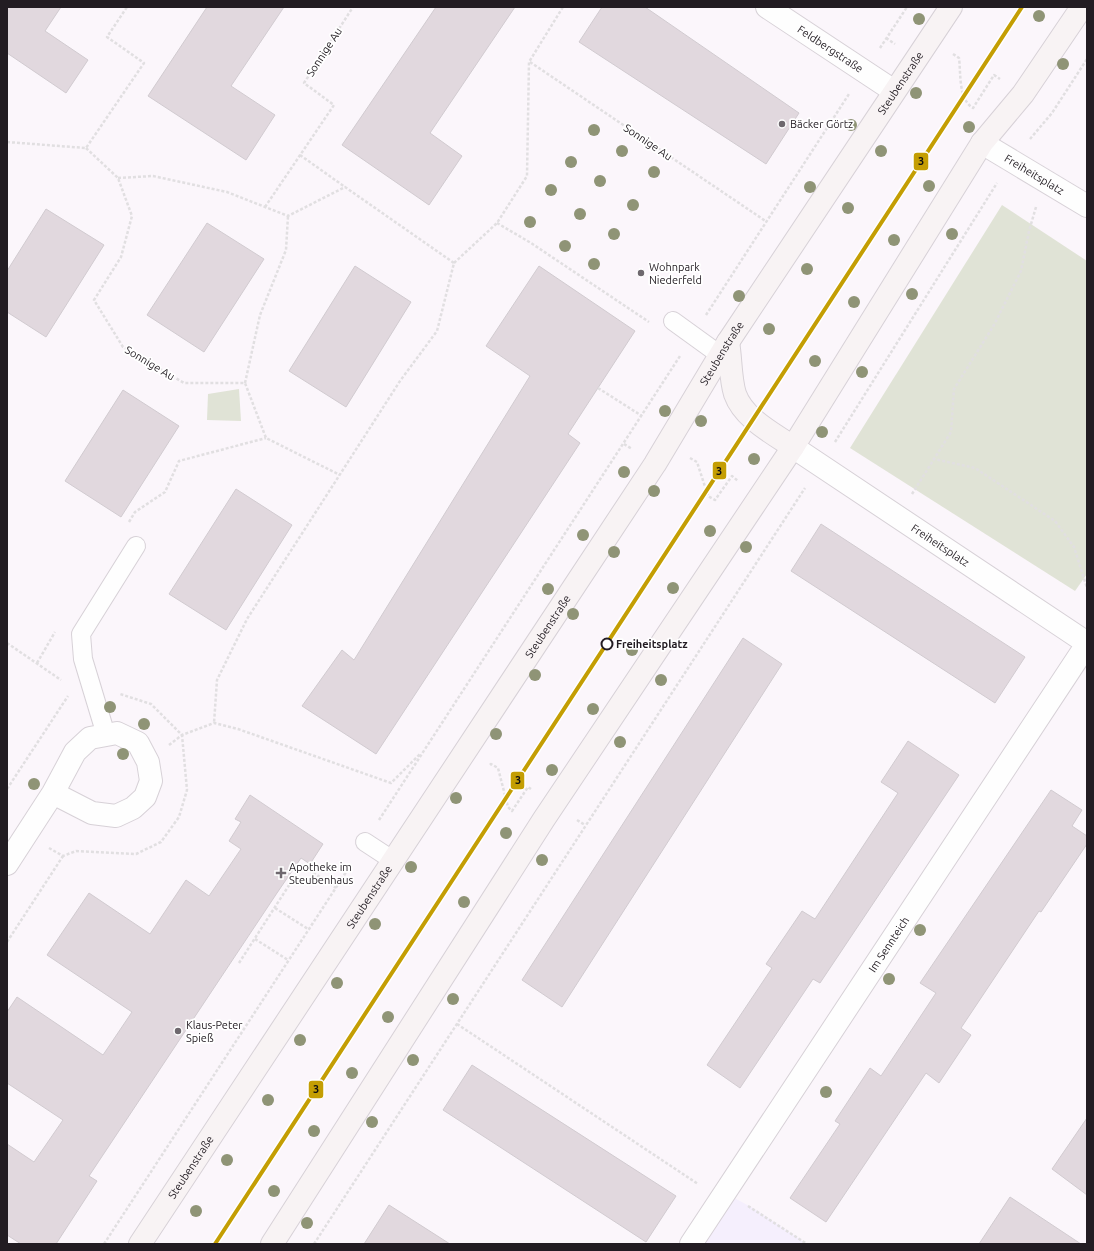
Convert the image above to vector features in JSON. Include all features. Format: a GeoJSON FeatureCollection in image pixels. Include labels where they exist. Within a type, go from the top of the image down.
{"type":"FeatureCollection","features":[{"type":"Feature","properties":{"kind":"street","name":"Feldbergstraße"},"geometry":{"type":"LineString","coordinates":[[767,7],[894,91]]}},
{"type":"Feature","properties":{"kind":"street","name":"Steubenstraße"},"geometry":{"type":"LineString","coordinates":[[140,1244],[655,464],[724,349],[951,7]]}},
{"type":"Feature","properties":{"kind":"street"},"geometry":{"type":"LineString","coordinates":[[272,1244],[554,804],[793,447],[982,143],[1023,94],[1082,7]]}},
{"type":"Feature","properties":{"kind":"street","name":"Freiheitsplatz"},"geometry":{"type":"LineString","coordinates":[[982,143],[1087,206]]}},
{"type":"Feature","properties":{"kind":"street"},"geometry":{"type":"LineString","coordinates":[[724,349],[735,393],[741,406],[753,418],[793,447]]}},
{"type":"Feature","properties":{"kind":"street","name":"Freiheitsplatz"},"geometry":{"type":"LineString","coordinates":[[793,447],[1087,644]]}},
{"type":"Feature","properties":{"kind":"street","name":"Im Sennteich"},"geometry":{"type":"LineString","coordinates":[[691,1244],[1087,644]]}},
{"type":"Feature","properties":{"kind":"street"},"geometry":{"type":"LineString","coordinates":[[7,864],[53,793],[76,752],[90,738],[117,733],[138,743],[148,762],[151,781],[145,797],[133,808],[116,816],[92,813],[53,793]]}},
{"type":"Feature","properties":{"kind":"lane"},"geometry":{"type":"LineString","coordinates":[[673,321],[693,335],[724,349]]}},
{"type":"Feature","properties":{"kind":"lane"},"geometry":{"type":"LineString","coordinates":[[106,735],[83,659],[81,634],[136,546]]}},
{"type":"Feature","properties":{"kind":"lane"},"geometry":{"type":"LineString","coordinates":[[365,842],[394,861]]}},
{"type":"Feature","properties":{"kind":"path"},"geometry":{"type":"LineString","coordinates":[[7,142],[86,148],[144,63],[107,37],[127,7]]}},
{"type":"Feature","properties":{"kind":"path","name":"Sonnige Au"},"geometry":{"type":"LineString","coordinates":[[265,207],[334,105],[304,83],[353,7]]}},
{"type":"Feature","properties":{"kind":"path"},"geometry":{"type":"LineString","coordinates":[[214,723],[217,680],[247,619],[400,381],[437,331],[454,263],[497,223],[527,176],[529,62],[563,7]]}},
{"type":"Feature","properties":{"kind":"path"},"geometry":{"type":"LineString","coordinates":[[104,1244],[624,444],[864,71],[907,7]]}},
{"type":"Feature","properties":{"kind":"path"},"geometry":{"type":"LineString","coordinates":[[886,38],[917,59]]}},
{"type":"Feature","properties":{"kind":"path"},"geometry":{"type":"LineString","coordinates":[[948,58],[952,52],[959,58],[964,98],[968,105],[973,108],[994,75],[1052,113]]}},
{"type":"Feature","properties":{"kind":"path"},"geometry":{"type":"LineString","coordinates":[[314,1244],[585,825],[788,515],[1012,161],[1052,113],[1087,59]]}},
{"type":"Feature","properties":{"kind":"path","name":"Sonnige Au"},"geometry":{"type":"LineString","coordinates":[[529,62],[767,222]]}},
{"type":"Feature","properties":{"kind":"path","name":"Sonnige Au"},"geometry":{"type":"LineString","coordinates":[[86,148],[118,178],[132,216],[121,257],[94,300],[123,347],[184,383],[245,383]]}},
{"type":"Feature","properties":{"kind":"path"},"geometry":{"type":"LineString","coordinates":[[300,155],[454,263]]}},
{"type":"Feature","properties":{"kind":"path"},"geometry":{"type":"LineString","coordinates":[[118,178],[153,176],[227,192],[288,216],[344,187]]}},
{"type":"Feature","properties":{"kind":"path"},"geometry":{"type":"LineString","coordinates":[[898,516],[951,432],[954,389],[994,325],[1021,271],[1029,231],[1045,180]]}},
{"type":"Feature","properties":{"kind":"path"},"geometry":{"type":"LineString","coordinates":[[288,216],[286,250],[260,315],[245,383],[266,438],[340,475]]}},
{"type":"Feature","properties":{"kind":"path"},"geometry":{"type":"LineString","coordinates":[[497,223],[531,243],[661,330],[673,321]]}},
{"type":"Feature","properties":{"kind":"path"},"geometry":{"type":"LineString","coordinates":[[598,388],[642,416]]}},
{"type":"Feature","properties":{"kind":"path"},"geometry":{"type":"LineString","coordinates":[[624,444],[655,464]]}},
{"type":"Feature","properties":{"kind":"path"},"geometry":{"type":"LineString","coordinates":[[685,464],[690,457],[697,462],[708,496],[715,500],[732,476],[788,515]]}},
{"type":"Feature","properties":{"kind":"path"},"geometry":{"type":"LineString","coordinates":[[934,460],[975,468],[1055,521],[1074,547],[1087,588]]}},
{"type":"Feature","properties":{"kind":"path"},"geometry":{"type":"LineString","coordinates":[[7,643],[61,679]]}},
{"type":"Feature","properties":{"kind":"path"},"geometry":{"type":"LineString","coordinates":[[7,789],[68,695]]}},
{"type":"Feature","properties":{"kind":"path"},"geometry":{"type":"LineString","coordinates":[[182,734],[214,723],[238,729],[391,783],[425,749]]}},
{"type":"Feature","properties":{"kind":"path"},"geometry":{"type":"LineString","coordinates":[[425,749],[454,768]]}},
{"type":"Feature","properties":{"kind":"path"},"geometry":{"type":"LineString","coordinates":[[488,769],[491,764],[498,768],[508,807],[512,811],[528,787],[585,825]]}},
{"type":"Feature","properties":{"kind":"path"},"geometry":{"type":"LineString","coordinates":[[7,942],[63,856]]}},
{"type":"Feature","properties":{"kind":"path"},"geometry":{"type":"LineString","coordinates":[[239,963],[302,865],[336,888]]}},
{"type":"Feature","properties":{"kind":"path"},"geometry":{"type":"LineString","coordinates":[[275,908],[308,929]]}},
{"type":"Feature","properties":{"kind":"path"},"geometry":{"type":"LineString","coordinates":[[255,939],[288,960]]}},
{"type":"Feature","properties":{"kind":"path"},"geometry":{"type":"LineString","coordinates":[[457,1024],[705,1188],[725,1193],[751,1207],[807,1244]]}},
{"type":"Feature","properties":{"kind":"shaded area"},"geometry":{"type":"Polygon","coordinates":[[[1002,205],[1087,261],[1087,574],[1075,591],[850,448],[1002,205]]]}},
{"type":"Feature","properties":{"kind":"shaded area"},"geometry":{"type":"Polygon","coordinates":[[[239,389],[241,421],[207,420],[208,394],[239,389]]]}},
{"type":"Feature","properties":{"kind":"shaded area"},"geometry":{"type":"Polygon","coordinates":[[[725,1193],[751,1207],[807,1244],[691,1244],[725,1193]]]}},
{"type":"Feature","properties":{"kind":"building"},"geometry":{"type":"Polygon","coordinates":[[[7,7],[61,7],[45,31],[88,60],[66,93],[7,53],[7,7]]]}},
{"type":"Feature","properties":{"kind":"building"},"geometry":{"type":"Polygon","coordinates":[[[207,7],[284,7],[231,86],[275,115],[246,160],[148,96],[207,7]]]}},
{"type":"Feature","properties":{"kind":"building"},"geometry":{"type":"Polygon","coordinates":[[[436,7],[515,7],[430,133],[462,156],[429,205],[342,145],[436,7]]]}},
{"type":"Feature","properties":{"kind":"building"},"geometry":{"type":"Polygon","coordinates":[[[602,7],[645,7],[799,113],[766,164],[579,42],[602,7]]]}},
{"type":"Feature","properties":{"kind":"building"},"geometry":{"type":"Polygon","coordinates":[[[46,209],[104,245],[46,337],[7,312],[7,271],[46,209]]]}},
{"type":"Feature","properties":{"kind":"building"},"geometry":{"type":"Polygon","coordinates":[[[207,223],[264,259],[204,352],[147,315],[207,223]]]}},
{"type":"Feature","properties":{"kind":"building"},"geometry":{"type":"Polygon","coordinates":[[[355,266],[411,302],[346,407],[289,371],[355,266]]]}},
{"type":"Feature","properties":{"kind":"building"},"geometry":{"type":"Polygon","coordinates":[[[539,266],[635,331],[568,434],[580,443],[376,754],[302,706],[342,650],[354,660],[530,376],[486,346],[539,266]]]}},
{"type":"Feature","properties":{"kind":"building"},"geometry":{"type":"Polygon","coordinates":[[[123,390],[179,426],[121,517],[65,481],[123,390]]]}},
{"type":"Feature","properties":{"kind":"building"},"geometry":{"type":"Polygon","coordinates":[[[236,489],[292,525],[226,630],[169,594],[236,489]]]}},
{"type":"Feature","properties":{"kind":"building"},"geometry":{"type":"Polygon","coordinates":[[[821,524],[1025,657],[995,703],[791,571],[821,524]]]}},
{"type":"Feature","properties":{"kind":"building"},"geometry":{"type":"Polygon","coordinates":[[[743,638],[782,664],[562,1007],[522,980],[743,638]]]}},
{"type":"Feature","properties":{"kind":"building"},"geometry":{"type":"Polygon","coordinates":[[[908,741],[959,775],[820,983],[813,979],[740,1088],[707,1065],[772,968],[766,964],[802,911],[815,919],[898,793],[881,782],[908,741]]]}},
{"type":"Feature","properties":{"kind":"building"},"geometry":{"type":"Polygon","coordinates":[[[1051,790],[1082,810],[1072,826],[1087,836],[1087,844],[1041,912],[1039,911],[961,1028],[971,1035],[939,1083],[926,1073],[826,1222],[790,1198],[840,1124],[835,1121],[870,1068],[881,1076],[936,993],[920,983],[1051,790]]]}},
{"type":"Feature","properties":{"kind":"building"},"geometry":{"type":"Polygon","coordinates":[[[250,795],[323,844],[310,864],[301,858],[277,893],[89,1176],[97,1181],[56,1244],[21,1244],[7,1235],[7,1144],[34,1162],[63,1120],[7,1083],[7,1012],[17,997],[103,1055],[132,1012],[47,955],[89,893],[150,934],[186,880],[209,896],[241,849],[229,841],[241,822],[235,819],[250,795]]]}},
{"type":"Feature","properties":{"kind":"building"},"geometry":{"type":"Polygon","coordinates":[[[472,1065],[676,1196],[646,1242],[443,1110],[472,1065]]]}},
{"type":"Feature","properties":{"kind":"building"},"geometry":{"type":"Polygon","coordinates":[[[1087,1118],[1087,1195],[1052,1169],[1087,1118]]]}},
{"type":"Feature","properties":{"kind":"building"},"geometry":{"type":"Polygon","coordinates":[[[1010,1197],[1081,1244],[979,1244],[1010,1197]]]}},
{"type":"Feature","properties":{"kind":"building"},"geometry":{"type":"Polygon","coordinates":[[[389,1205],[450,1244],[364,1244],[389,1205]]]}},
{"type":"Feature","properties":{"kind":"transit line","name":"3"},"geometry":{"type":"LineString","coordinates":[[215,1244],[1022,7]]}},
{"type":"Feature","properties":{"kind":"place","name":"Bäcker Görtz"},"geometry":{"type":"Point","coordinates":[782,124]}},
{"type":"Feature","properties":{"kind":"place","name":"Wohnpark Niederfeld"},"geometry":{"type":"Point","coordinates":[641,273]}},
{"type":"Feature","properties":{"kind":"place","name":"Freiheitsplatz"},"geometry":{"type":"Point","coordinates":[607,644]}},
{"type":"Feature","properties":{"kind":"place","name":"Apotheke im Steubenhaus"},"geometry":{"type":"Point","coordinates":[281,873]}},
{"type":"Feature","properties":{"kind":"place","name":"Klaus-Peter Spieß"},"geometry":{"type":"Point","coordinates":[178,1031]}}]}
